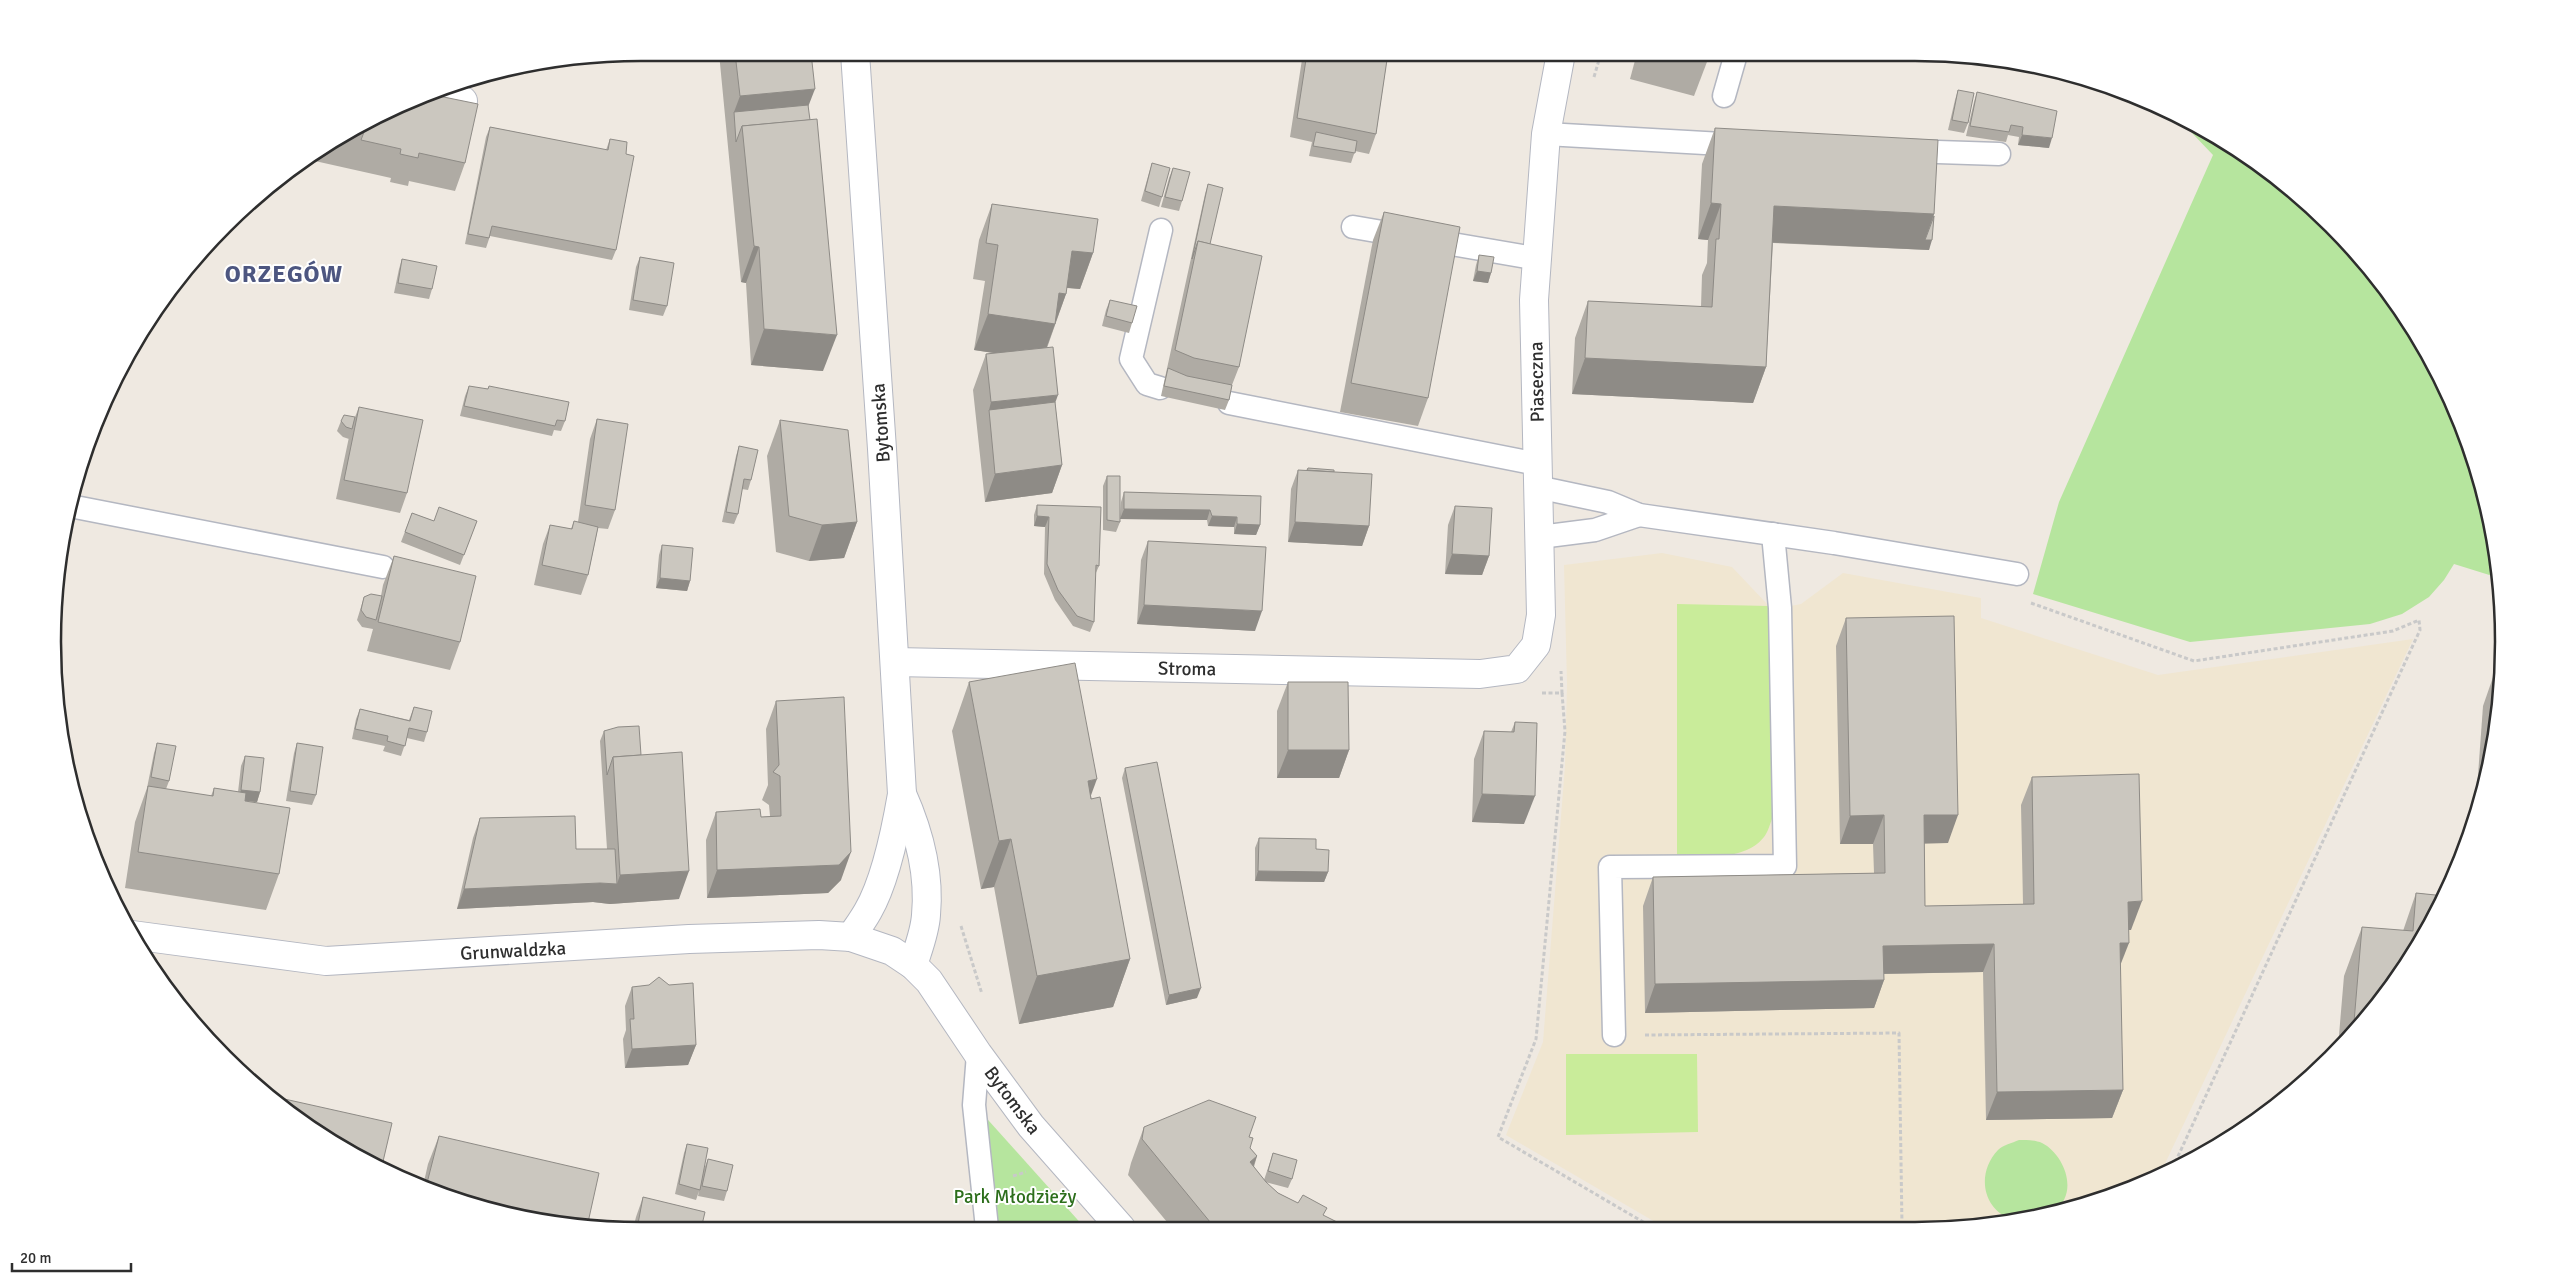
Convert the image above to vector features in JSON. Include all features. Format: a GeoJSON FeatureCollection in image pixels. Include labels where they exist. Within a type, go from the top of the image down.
{"type":"FeatureCollection","features":[{"type":"Feature","properties":{"kind":"street","name":"Bytomska"},"geometry":{"type":"LineString","coordinates":[[851,937],[869,910],[875,896],[895,831],[902,794],[856,61]]}},
{"type":"Feature","properties":{"kind":"street","name":"Piaseczna"},"geometry":{"type":"LineString","coordinates":[[1480,674],[1517,668],[1536,645],[1541,615],[1534,300],[1539,259],[1546,134],[1560,61]]}},
{"type":"Feature","properties":{"kind":"street"},"geometry":{"type":"LineString","coordinates":[[442,97],[463,101]]}},
{"type":"Feature","properties":{"kind":"street","name":"Stroma"},"geometry":{"type":"LineString","coordinates":[[895,662],[1480,674]]}},
{"type":"Feature","properties":{"kind":"street","name":"Bytomska"},"geometry":{"type":"LineString","coordinates":[[902,794],[915,824],[927,881],[926,917],[903,958],[929,981],[978,1054],[1031,1126],[1116,1222]]}},
{"type":"Feature","properties":{"kind":"street","name":"Grunwaldzka"},"geometry":{"type":"LineString","coordinates":[[142,936],[326,960],[689,939],[819,935],[851,937],[903,958]]}},
{"type":"Feature","properties":{"kind":"lane"},"geometry":{"type":"LineString","coordinates":[[1724,96],[1734,61]]}},
{"type":"Feature","properties":{"kind":"lane"},"geometry":{"type":"LineString","coordinates":[[1546,134],[1766,146]]}},
{"type":"Feature","properties":{"kind":"lane"},"geometry":{"type":"LineString","coordinates":[[1883,150],[1999,154]]}},
{"type":"Feature","properties":{"kind":"lane"},"geometry":{"type":"LineString","coordinates":[[1353,226],[1539,259]]}},
{"type":"Feature","properties":{"kind":"lane"},"geometry":{"type":"LineString","coordinates":[[1160,230],[1131,359],[1147,384],[1160,388]]}},
{"type":"Feature","properties":{"kind":"lane"},"geometry":{"type":"LineString","coordinates":[[1229,403],[1537,476],[1639,515],[1773,534],[2017,574]]}},
{"type":"Feature","properties":{"kind":"lane"},"geometry":{"type":"LineString","coordinates":[[77,507],[384,567]]}},
{"type":"Feature","properties":{"kind":"lane"},"geometry":{"type":"LineString","coordinates":[[1540,537],[1595,530],[1639,515]]}},
{"type":"Feature","properties":{"kind":"lane"},"geometry":{"type":"LineString","coordinates":[[1614,1035],[1610,867],[1785,866],[1780,608],[1773,534]]}},
{"type":"Feature","properties":{"kind":"lane"},"geometry":{"type":"LineString","coordinates":[[978,1054],[974,1105],[986,1222]]}},
{"type":"Feature","properties":{"kind":"path"},"geometry":{"type":"LineString","coordinates":[[1594,81],[1599,61]]}},
{"type":"Feature","properties":{"kind":"path"},"geometry":{"type":"LineString","coordinates":[[2023,600],[2194,661],[2393,631],[2418,620],[2420,630],[2177,1159]]}},
{"type":"Feature","properties":{"kind":"path"},"geometry":{"type":"LineString","coordinates":[[1562,693],[1565,731],[1536,1038],[1498,1137],[1643,1222]]}},
{"type":"Feature","properties":{"kind":"path"},"geometry":{"type":"LineString","coordinates":[[958,918],[983,998]]}},
{"type":"Feature","properties":{"kind":"path"},"geometry":{"type":"LineString","coordinates":[[1614,1035],[1899,1033],[1902,1222]]}},
{"type":"Feature","properties":{"kind":"path"},"geometry":{"type":"LineString","coordinates":[[982,1186],[1034,1169]]}},
{"type":"Feature","properties":{"kind":"shaded area"},"geometry":{"type":"Polygon","coordinates":[[[1662,553],[1732,567],[1769,606],[1780,608],[1801,604],[1843,573],[1981,598],[1981,618],[2158,675],[2413,639],[2164,1165],[2137,1178],[2065,1202],[2028,1211],[1990,1217],[1914,1222],[1655,1222],[1506,1135],[1543,1042],[1565,766],[1567,684],[1564,565],[1662,553]]]}},
{"type":"Feature","properties":{"kind":"green space"},"geometry":{"type":"Polygon","coordinates":[[[2190,131],[2237,159],[2297,205],[2351,259],[2397,319],[2417,351],[2451,419],[2475,491],[2484,528],[2491,576],[2454,564],[2444,580],[2429,597],[2402,614],[2370,624],[2190,642],[2033,594],[2059,502],[2213,155],[2190,131]]]}},
{"type":"Feature","properties":{"kind":"green space"},"geometry":{"type":"Polygon","coordinates":[[[1677,604],[1769,606],[1772,819],[1764,837],[1756,845],[1735,854],[1712,856],[1677,855],[1677,604]]]}},
{"type":"Feature","properties":{"kind":"green space"},"geometry":{"type":"Polygon","coordinates":[[[1566,1054],[1697,1054],[1698,1132],[1566,1135],[1566,1054]]]}},
{"type":"Feature","properties":{"kind":"green space","name":"Park Młodzieży"},"geometry":{"type":"Polygon","coordinates":[[[980,1111],[1080,1222],[986,1222],[980,1111]]]}},
{"type":"Feature","properties":{"kind":"green space"},"geometry":{"type":"Polygon","coordinates":[[[2019,1140],[2031,1140],[2042,1143],[2050,1148],[2057,1156],[2066,1174],[2066,1194],[2062,1203],[2003,1215],[1994,1208],[1989,1200],[1985,1180],[1991,1159],[2005,1145],[2019,1140]]]}},
{"type":"Feature","properties":{"kind":"building"},"geometry":{"type":"Polygon","coordinates":[[[736,61],[812,61],[815,89],[740,96],[736,61]]]}},
{"type":"Feature","properties":{"kind":"building"},"geometry":{"type":"Polygon","coordinates":[[[1306,61],[1387,61],[1376,134],[1297,118],[1306,61]]]}},
{"type":"Feature","properties":{"kind":"building"},"geometry":{"type":"Polygon","coordinates":[[[1958,90],[1974,93],[1968,123],[1952,120],[1958,90]]]}},
{"type":"Feature","properties":{"kind":"building"},"geometry":{"type":"Polygon","coordinates":[[[1977,92],[2057,111],[2052,138],[2022,135],[2023,127],[2011,125],[2009,132],[1970,126],[1977,92]]]}},
{"type":"Feature","properties":{"kind":"building"},"geometry":{"type":"Polygon","coordinates":[[[442,97],[478,104],[465,163],[419,153],[418,158],[400,154],[401,149],[361,140],[364,132],[419,105],[442,97]]]}},
{"type":"Feature","properties":{"kind":"building"},"geometry":{"type":"Polygon","coordinates":[[[808,105],[810,120],[742,126],[736,142],[734,112],[808,105]]]}},
{"type":"Feature","properties":{"kind":"building"},"geometry":{"type":"Polygon","coordinates":[[[817,119],[837,335],[764,329],[759,247],[754,246],[742,126],[817,119]]]}},
{"type":"Feature","properties":{"kind":"building"},"geometry":{"type":"Polygon","coordinates":[[[490,127],[608,150],[610,139],[627,142],[626,154],[634,156],[616,250],[492,226],[489,238],[468,234],[490,127]]]}},
{"type":"Feature","properties":{"kind":"building"},"geometry":{"type":"Polygon","coordinates":[[[1715,128],[1938,140],[1934,214],[1774,206],[1766,367],[1585,358],[1588,301],[1712,307],[1716,239],[1719,239],[1721,204],[1711,203],[1715,128]]]}},
{"type":"Feature","properties":{"kind":"building"},"geometry":{"type":"Polygon","coordinates":[[[1316,132],[1357,141],[1355,153],[1313,146],[1316,132]]]}},
{"type":"Feature","properties":{"kind":"building"},"geometry":{"type":"Polygon","coordinates":[[[1152,163],[1170,168],[1162,197],[1145,191],[1152,163]]]}},
{"type":"Feature","properties":{"kind":"building"},"geometry":{"type":"Polygon","coordinates":[[[1173,168],[1190,172],[1182,201],[1165,197],[1173,168]]]}},
{"type":"Feature","properties":{"kind":"building"},"geometry":{"type":"Polygon","coordinates":[[[1208,184],[1223,188],[1210,244],[1198,241],[1192,259],[1208,184]]]}},
{"type":"Feature","properties":{"kind":"building"},"geometry":{"type":"Polygon","coordinates":[[[992,204],[1098,219],[1093,253],[1072,251],[1066,294],[1059,293],[1055,324],[988,314],[998,245],[986,243],[992,204]]]}},
{"type":"Feature","properties":{"kind":"building"},"geometry":{"type":"Polygon","coordinates":[[[1384,212],[1460,227],[1428,398],[1351,383],[1384,212]]]}},
{"type":"Feature","properties":{"kind":"building"},"geometry":{"type":"Polygon","coordinates":[[[1934,216],[1932,240],[1925,240],[1934,216]]]}},
{"type":"Feature","properties":{"kind":"building"},"geometry":{"type":"Polygon","coordinates":[[[1198,241],[1262,256],[1239,367],[1194,358],[1175,350],[1198,241]]]}},
{"type":"Feature","properties":{"kind":"building"},"geometry":{"type":"Polygon","coordinates":[[[1479,255],[1494,257],[1491,273],[1477,271],[1479,255]]]}},
{"type":"Feature","properties":{"kind":"building"},"geometry":{"type":"Polygon","coordinates":[[[640,257],[674,263],[667,306],[633,300],[640,257]]]}},
{"type":"Feature","properties":{"kind":"building"},"geometry":{"type":"Polygon","coordinates":[[[402,259],[437,266],[432,289],[398,283],[402,259]]]}},
{"type":"Feature","properties":{"kind":"building"},"geometry":{"type":"Polygon","coordinates":[[[1110,300],[1137,306],[1132,323],[1106,316],[1110,300]]]}},
{"type":"Feature","properties":{"kind":"building"},"geometry":{"type":"Polygon","coordinates":[[[1053,347],[1058,395],[991,402],[986,354],[1053,347]]]}},
{"type":"Feature","properties":{"kind":"building"},"geometry":{"type":"Polygon","coordinates":[[[1168,368],[1187,376],[1232,385],[1229,400],[1164,386],[1168,368]]]}},
{"type":"Feature","properties":{"kind":"building"},"geometry":{"type":"Polygon","coordinates":[[[469,386],[488,389],[489,386],[569,402],[565,421],[557,420],[555,426],[464,406],[469,386]]]}},
{"type":"Feature","properties":{"kind":"building"},"geometry":{"type":"Polygon","coordinates":[[[1055,402],[1062,465],[995,474],[989,410],[1055,402]]]}},
{"type":"Feature","properties":{"kind":"building"},"geometry":{"type":"Polygon","coordinates":[[[359,407],[423,420],[407,493],[344,480],[359,407]]]}},
{"type":"Feature","properties":{"kind":"building"},"geometry":{"type":"Polygon","coordinates":[[[344,415],[355,417],[352,429],[346,427],[341,421],[344,415]]]}},
{"type":"Feature","properties":{"kind":"building"},"geometry":{"type":"Polygon","coordinates":[[[597,419],[628,424],[615,510],[585,505],[597,419]]]}},
{"type":"Feature","properties":{"kind":"building"},"geometry":{"type":"Polygon","coordinates":[[[780,420],[848,430],[857,522],[822,525],[789,516],[780,420]]]}},
{"type":"Feature","properties":{"kind":"building"},"geometry":{"type":"Polygon","coordinates":[[[739,446],[758,450],[751,480],[744,479],[738,514],[726,512],[739,446]]]}},
{"type":"Feature","properties":{"kind":"building"},"geometry":{"type":"Polygon","coordinates":[[[1308,468],[1334,470],[1334,472],[1307,470],[1308,468]]]}},
{"type":"Feature","properties":{"kind":"building"},"geometry":{"type":"Polygon","coordinates":[[[1298,470],[1372,474],[1369,526],[1295,522],[1298,470]]]}},
{"type":"Feature","properties":{"kind":"building"},"geometry":{"type":"Polygon","coordinates":[[[1107,476],[1120,476],[1120,522],[1107,520],[1107,476]]]}},
{"type":"Feature","properties":{"kind":"building"},"geometry":{"type":"Polygon","coordinates":[[[1124,492],[1261,496],[1260,525],[1237,524],[1237,517],[1212,516],[1210,510],[1124,509],[1124,492]]]}},
{"type":"Feature","properties":{"kind":"building"},"geometry":{"type":"Polygon","coordinates":[[[1037,505],[1101,507],[1099,566],[1096,565],[1094,622],[1077,616],[1058,590],[1047,564],[1049,517],[1037,516],[1037,505]]]}},
{"type":"Feature","properties":{"kind":"building"},"geometry":{"type":"Polygon","coordinates":[[[1455,506],[1492,508],[1489,556],[1452,554],[1455,506]]]}},
{"type":"Feature","properties":{"kind":"building"},"geometry":{"type":"Polygon","coordinates":[[[439,507],[477,521],[464,555],[405,532],[412,513],[434,521],[439,507]]]}},
{"type":"Feature","properties":{"kind":"building"},"geometry":{"type":"Polygon","coordinates":[[[574,521],[598,527],[588,575],[542,565],[550,525],[572,529],[574,521]]]}},
{"type":"Feature","properties":{"kind":"building"},"geometry":{"type":"Polygon","coordinates":[[[1148,541],[1266,547],[1262,611],[1144,605],[1148,541]]]}},
{"type":"Feature","properties":{"kind":"building"},"geometry":{"type":"Polygon","coordinates":[[[662,545],[693,548],[690,581],[660,578],[662,545]]]}},
{"type":"Feature","properties":{"kind":"building"},"geometry":{"type":"Polygon","coordinates":[[[394,556],[476,576],[460,642],[378,622],[394,556]]]}},
{"type":"Feature","properties":{"kind":"building"},"geometry":{"type":"Polygon","coordinates":[[[371,594],[382,596],[376,620],[366,617],[361,610],[364,597],[371,594]]]}},
{"type":"Feature","properties":{"kind":"building"},"geometry":{"type":"Polygon","coordinates":[[[1954,616],[1958,815],[1924,815],[1925,906],[2034,904],[2032,777],[2139,774],[2142,901],[2128,902],[2129,943],[2120,943],[2123,1090],[1997,1092],[1994,944],[1883,946],[1884,980],[1655,984],[1653,877],[1885,873],[1884,815],[1850,816],[1846,618],[1954,616]]]}},
{"type":"Feature","properties":{"kind":"building"},"geometry":{"type":"Polygon","coordinates":[[[1075,663],[1097,779],[1088,781],[1091,799],[1100,797],[1130,959],[1037,976],[1011,839],[999,841],[969,682],[1075,663]]]}},
{"type":"Feature","properties":{"kind":"building"},"geometry":{"type":"Polygon","coordinates":[[[1288,682],[1348,682],[1349,750],[1288,750],[1288,682]]]}},
{"type":"Feature","properties":{"kind":"building"},"geometry":{"type":"Polygon","coordinates":[[[844,697],[851,852],[839,865],[717,870],[716,812],[760,809],[761,817],[781,816],[780,776],[773,772],[779,765],[776,701],[844,697]]]}},
{"type":"Feature","properties":{"kind":"building"},"geometry":{"type":"Polygon","coordinates":[[[414,707],[432,711],[427,732],[409,728],[405,746],[387,741],[388,736],[355,729],[360,709],[410,721],[414,707]]]}},
{"type":"Feature","properties":{"kind":"building"},"geometry":{"type":"Polygon","coordinates":[[[1515,722],[1537,723],[1535,796],[1482,794],[1484,731],[1514,732],[1515,722]]]}},
{"type":"Feature","properties":{"kind":"building"},"geometry":{"type":"Polygon","coordinates":[[[639,726],[641,755],[613,757],[607,775],[604,731],[618,727],[639,726]]]}},
{"type":"Feature","properties":{"kind":"building"},"geometry":{"type":"Polygon","coordinates":[[[157,743],[176,746],[169,781],[151,777],[157,743]]]}},
{"type":"Feature","properties":{"kind":"building"},"geometry":{"type":"Polygon","coordinates":[[[297,743],[323,747],[316,795],[290,791],[297,743]]]}},
{"type":"Feature","properties":{"kind":"building"},"geometry":{"type":"Polygon","coordinates":[[[682,752],[689,871],[620,875],[613,757],[682,752]]]}},
{"type":"Feature","properties":{"kind":"building"},"geometry":{"type":"Polygon","coordinates":[[[245,756],[264,758],[260,792],[241,790],[245,756]]]}},
{"type":"Feature","properties":{"kind":"building"},"geometry":{"type":"Polygon","coordinates":[[[1157,762],[1201,988],[1169,995],[1125,768],[1157,762]]]}},
{"type":"Feature","properties":{"kind":"building"},"geometry":{"type":"Polygon","coordinates":[[[148,786],[213,796],[214,788],[246,793],[245,801],[290,808],[279,874],[138,852],[148,786]]]}},
{"type":"Feature","properties":{"kind":"building"},"geometry":{"type":"Polygon","coordinates":[[[575,816],[576,849],[615,849],[617,884],[600,883],[464,889],[480,818],[575,816]]]}},
{"type":"Feature","properties":{"kind":"building"},"geometry":{"type":"Polygon","coordinates":[[[1259,838],[1316,839],[1316,849],[1329,850],[1328,872],[1258,871],[1259,838]]]}},
{"type":"Feature","properties":{"kind":"building"},"geometry":{"type":"Polygon","coordinates":[[[2416,893],[2436,895],[2397,964],[2354,1020],[2362,927],[2413,931],[2416,893]]]}},
{"type":"Feature","properties":{"kind":"building"},"geometry":{"type":"Polygon","coordinates":[[[659,977],[669,985],[693,983],[696,1045],[632,1049],[630,1019],[634,1019],[632,987],[649,985],[659,977]]]}},
{"type":"Feature","properties":{"kind":"building"},"geometry":{"type":"Polygon","coordinates":[[[284,1099],[392,1123],[383,1161],[319,1124],[284,1099]]]}},
{"type":"Feature","properties":{"kind":"building"},"geometry":{"type":"Polygon","coordinates":[[[1209,1100],[1256,1117],[1249,1137],[1253,1138],[1250,1148],[1257,1156],[1250,1162],[1266,1182],[1278,1193],[1298,1203],[1303,1195],[1327,1208],[1323,1215],[1337,1222],[1210,1222],[1142,1139],[1144,1127],[1209,1100]]]}},
{"type":"Feature","properties":{"kind":"building"},"geometry":{"type":"Polygon","coordinates":[[[439,1136],[599,1173],[589,1219],[528,1211],[491,1202],[428,1181],[439,1136]]]}},
{"type":"Feature","properties":{"kind":"building"},"geometry":{"type":"Polygon","coordinates":[[[687,1144],[708,1148],[700,1190],[679,1184],[687,1144]]]}},
{"type":"Feature","properties":{"kind":"building"},"geometry":{"type":"Polygon","coordinates":[[[1273,1153],[1297,1160],[1292,1179],[1268,1171],[1273,1153]]]}},
{"type":"Feature","properties":{"kind":"building"},"geometry":{"type":"Polygon","coordinates":[[[708,1159],[733,1165],[727,1191],[702,1186],[708,1159]]]}},
{"type":"Feature","properties":{"kind":"building"},"geometry":{"type":"Polygon","coordinates":[[[643,1197],[705,1212],[703,1222],[638,1222],[643,1197]]]}},
{"type":"Feature","properties":{"kind":"district","name":"ORZEGÓW"},"geometry":{"type":"Point","coordinates":[284,274]}}]}
